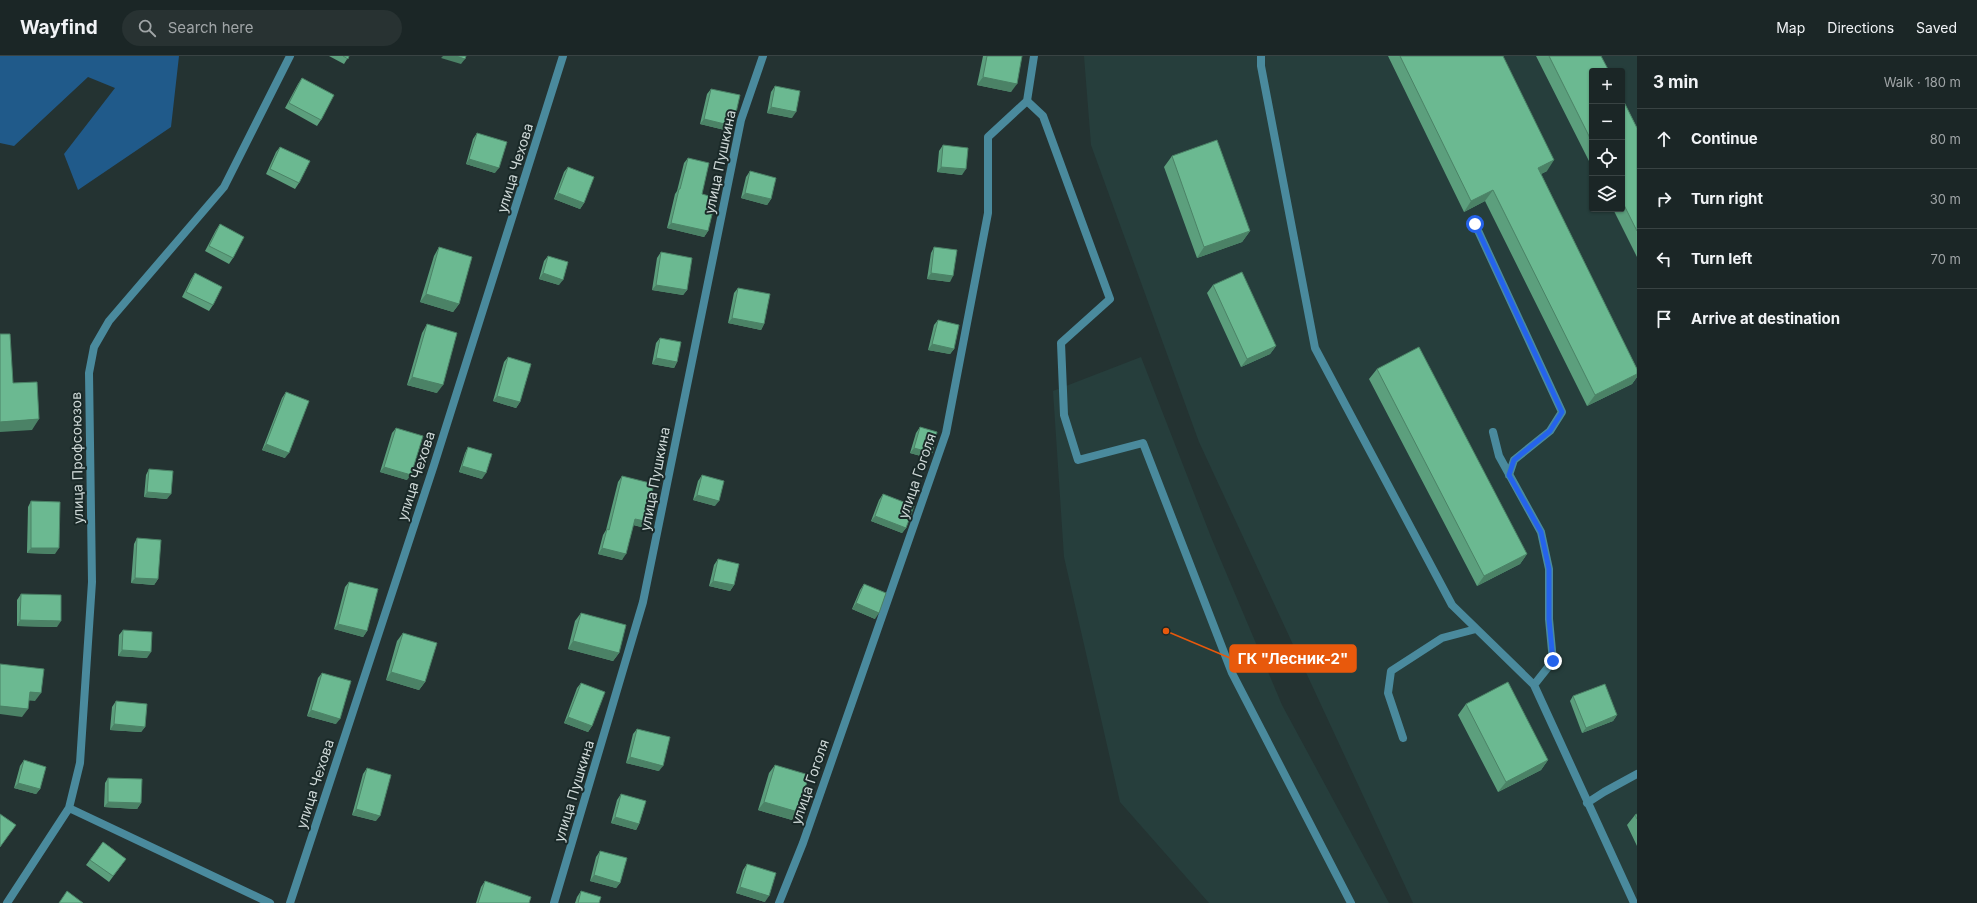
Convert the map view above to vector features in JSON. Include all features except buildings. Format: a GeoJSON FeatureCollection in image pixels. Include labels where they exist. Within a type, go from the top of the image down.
{"type":"FeatureCollection","features":[{"type":"Feature","properties":{"kind":"street","name":"улица Профсоюзов"},"geometry":{"type":"LineString","coordinates":[[7,903],[69,808],[80,763],[92,582],[89,373],[94,347],[109,321],[224,187],[290,56]]}},
{"type":"Feature","properties":{"kind":"street","name":"улица Чехова"},"geometry":{"type":"LineString","coordinates":[[290,903],[434,466],[563,56]]}},
{"type":"Feature","properties":{"kind":"street","name":"улица Пушкина"},"geometry":{"type":"LineString","coordinates":[[554,903],[643,602],[741,120],[763,56]]}},
{"type":"Feature","properties":{"kind":"street"},"geometry":{"type":"LineString","coordinates":[[1034,56],[1027,101],[1043,116],[1110,299],[1061,343],[1064,415],[1078,460],[1143,443],[1232,672],[1351,903]]}},
{"type":"Feature","properties":{"kind":"street"},"geometry":{"type":"LineString","coordinates":[[1261,56],[1262,74],[1315,348],[1452,606],[1534,685],[1634,903]]}},
{"type":"Feature","properties":{"kind":"street","name":"улица Гоголя"},"geometry":{"type":"LineString","coordinates":[[779,903],[803,843],[946,433],[988,213],[988,137],[1027,101]]}},
{"type":"Feature","properties":{"kind":"street"},"geometry":{"type":"LineString","coordinates":[[1475,224],[1562,412],[1550,431],[1514,460],[1509,475]]}},
{"type":"Feature","properties":{"kind":"street"},"geometry":{"type":"LineString","coordinates":[[1493,432],[1499,456],[1541,532],[1549,569],[1549,619],[1553,661],[1534,685]]}},
{"type":"Feature","properties":{"kind":"street"},"geometry":{"type":"LineString","coordinates":[[1403,738],[1388,694],[1391,671],[1442,638],[1476,629]]}},
{"type":"Feature","properties":{"kind":"street"},"geometry":{"type":"LineString","coordinates":[[1587,803],[1637,774]]}},
{"type":"Feature","properties":{"kind":"street"},"geometry":{"type":"LineString","coordinates":[[69,808],[270,903]]}},
{"type":"Feature","properties":{"kind":"shaded area"},"geometry":{"type":"Polygon","coordinates":[[[1084,56],[1637,56],[1637,903],[1413,903],[1199,442],[1091,145],[1084,56]]]}},
{"type":"Feature","properties":{"kind":"shaded area"},"geometry":{"type":"Polygon","coordinates":[[[1141,357],[1211,537],[1282,705],[1389,903],[1209,903],[1120,802],[1064,557],[1053,391],[1141,357]]]}},
{"type":"Feature","properties":{"kind":"water"},"geometry":{"type":"Polygon","coordinates":[[[0,56],[179,56],[171,127],[78,190],[64,154],[115,88],[88,77],[14,146],[0,143],[0,56]]]}},
{"type":"Feature","properties":{"kind":"place","name":"ГК \"Лесник-2\""},"geometry":{"type":"Point","coordinates":[1166,631]}},
{"type":"Feature","properties":{"kind":"route"},"geometry":{"type":"LineString","coordinates":[[1475,224],[1562,412],[1550,431],[1514,460],[1509,475],[1541,532],[1549,569],[1549,619],[1553,661]]}}]}
